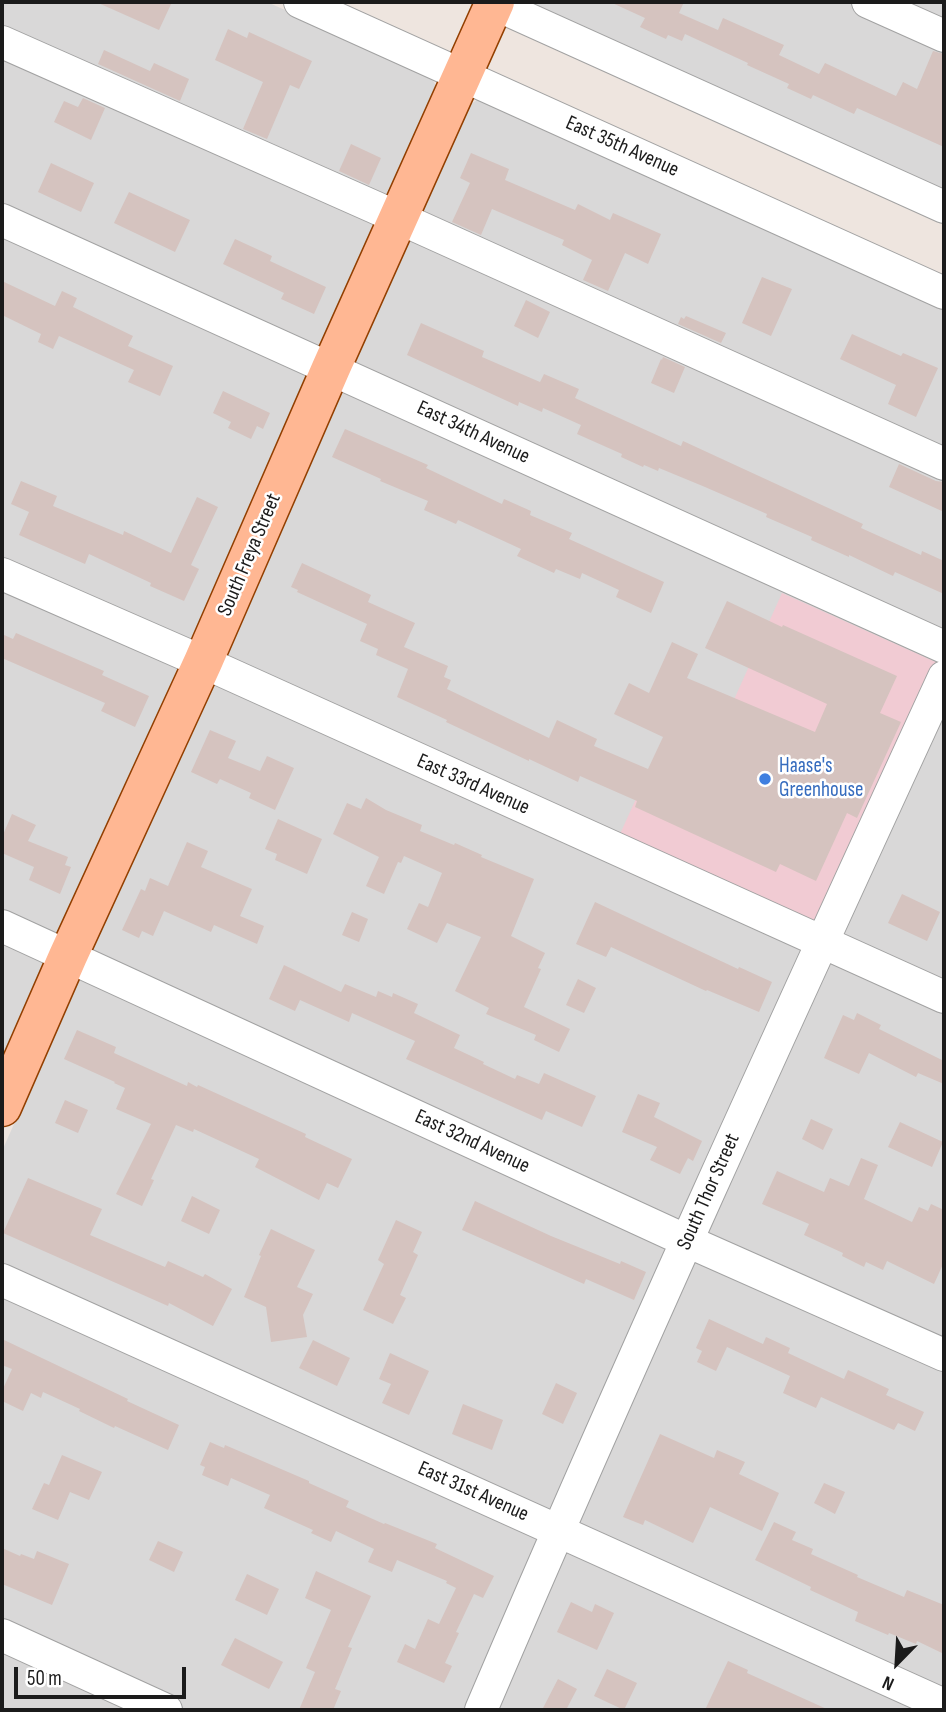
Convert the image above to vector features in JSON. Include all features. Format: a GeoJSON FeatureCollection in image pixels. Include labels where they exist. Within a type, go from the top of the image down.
{"type":"FeatureCollection","features":[{"type":"Feature","properties":{"kind":"main road","name":"South Freya Street"},"geometry":{"type":"LineString","coordinates":[[2,1107],[203,662],[493,2]]}},
{"type":"Feature","properties":{"kind":"street","name":"East 35th Avenue"},"geometry":{"type":"LineString","coordinates":[[300,2],[944,293]]}},
{"type":"Feature","properties":{"kind":"street"},"geometry":{"type":"LineString","coordinates":[[493,2],[944,208]]}},
{"type":"Feature","properties":{"kind":"street"},"geometry":{"type":"LineString","coordinates":[[868,2],[944,36]]}},
{"type":"Feature","properties":{"kind":"street"},"geometry":{"type":"LineString","coordinates":[[2,41],[944,464]]}},
{"type":"Feature","properties":{"kind":"street","name":"East 34th Avenue"},"geometry":{"type":"LineString","coordinates":[[2,220],[944,648]]}},
{"type":"Feature","properties":{"kind":"street","name":"East 33rd Avenue"},"geometry":{"type":"LineString","coordinates":[[2,574],[944,997]]}},
{"type":"Feature","properties":{"kind":"street","name":"South Thor Street"},"geometry":{"type":"LineString","coordinates":[[481,1710],[687,1241],[944,677]]}},
{"type":"Feature","properties":{"kind":"street","name":"East 32nd Avenue"},"geometry":{"type":"LineString","coordinates":[[2,926],[687,1241],[944,1355]]}},
{"type":"Feature","properties":{"kind":"street","name":"East 31st Avenue"},"geometry":{"type":"LineString","coordinates":[[2,1280],[944,1705]]}},
{"type":"Feature","properties":{"kind":"street"},"geometry":{"type":"LineString","coordinates":[[2,1635],[166,1710]]}},
{"type":"Feature","properties":{"kind":"shaded area"},"geometry":{"type":"Polygon","coordinates":[[[2,2],[267,2],[426,73],[438,92],[2,1074],[2,2]]]}},
{"type":"Feature","properties":{"kind":"shaded area"},"geometry":{"type":"Polygon","coordinates":[[[523,2],[944,2],[944,197],[523,2]]]}},
{"type":"Feature","properties":{"kind":"shaded area"},"geometry":{"type":"Polygon","coordinates":[[[477,100],[485,100],[944,307],[944,1710],[2,1710],[2,1151],[465,111],[477,100]]]}},
{"type":"Feature","properties":{"kind":"shaded area","name":"Haase's Greenhouse"},"geometry":{"type":"Polygon","coordinates":[[[782,593],[938,663],[819,923],[620,834],[679,704],[723,724],[782,593]]]}},
{"type":"Feature","properties":{"kind":"building"},"geometry":{"type":"Polygon","coordinates":[[[96,2],[172,2],[159,30],[96,2]]]}},
{"type":"Feature","properties":{"kind":"building"},"geometry":{"type":"Polygon","coordinates":[[[610,2],[684,2],[679,13],[718,30],[723,18],[784,45],[779,55],[819,74],[825,63],[896,96],[903,82],[917,89],[933,51],[944,54],[944,147],[857,108],[854,114],[813,95],[811,99],[787,88],[789,84],[685,34],[682,41],[668,35],[666,39],[640,27],[645,18],[610,2]]]}},
{"type":"Feature","properties":{"kind":"building"},"geometry":{"type":"Polygon","coordinates":[[[228,29],[247,38],[249,32],[312,61],[299,89],[290,85],[267,139],[243,129],[263,82],[215,60],[228,29]]]}},
{"type":"Feature","properties":{"kind":"building"},"geometry":{"type":"Polygon","coordinates":[[[104,50],[150,71],[154,63],[189,79],[180,101],[98,64],[104,50]]]}},
{"type":"Feature","properties":{"kind":"building"},"geometry":{"type":"Polygon","coordinates":[[[83,98],[105,108],[91,140],[54,122],[64,101],[78,107],[83,98]]]}},
{"type":"Feature","properties":{"kind":"building"},"geometry":{"type":"Polygon","coordinates":[[[351,144],[381,158],[369,185],[339,171],[351,144]]]}},
{"type":"Feature","properties":{"kind":"building"},"geometry":{"type":"Polygon","coordinates":[[[471,153],[509,169],[505,180],[575,210],[578,204],[610,220],[613,213],[661,234],[648,264],[625,253],[608,291],[583,280],[592,260],[562,245],[564,240],[492,209],[481,235],[452,222],[470,183],[460,178],[471,153]]]}},
{"type":"Feature","properties":{"kind":"building"},"geometry":{"type":"Polygon","coordinates":[[[51,163],[94,183],[81,212],[38,192],[51,163]]]}},
{"type":"Feature","properties":{"kind":"building"},"geometry":{"type":"Polygon","coordinates":[[[129,192],[190,220],[175,252],[114,223],[129,192]]]}},
{"type":"Feature","properties":{"kind":"building"},"geometry":{"type":"Polygon","coordinates":[[[235,239],[272,256],[270,261],[326,287],[314,314],[281,299],[284,293],[223,264],[235,239]]]}},
{"type":"Feature","properties":{"kind":"building"},"geometry":{"type":"Polygon","coordinates":[[[762,277],[792,289],[771,336],[742,323],[762,277]]]}},
{"type":"Feature","properties":{"kind":"building"},"geometry":{"type":"Polygon","coordinates":[[[2,281],[55,306],[62,291],[77,298],[73,307],[133,336],[128,346],[173,366],[160,396],[128,382],[134,370],[59,336],[53,349],[38,342],[41,334],[2,315],[2,281]]]}},
{"type":"Feature","properties":{"kind":"building"},"geometry":{"type":"Polygon","coordinates":[[[526,300],[550,312],[538,338],[514,326],[526,300]]]}},
{"type":"Feature","properties":{"kind":"building"},"geometry":{"type":"Polygon","coordinates":[[[686,316],[726,333],[721,343],[678,324],[681,317],[684,319],[686,316]]]}},
{"type":"Feature","properties":{"kind":"building"},"geometry":{"type":"Polygon","coordinates":[[[421,323],[484,351],[482,357],[540,382],[544,374],[579,389],[575,398],[681,446],[683,441],[863,524],[861,528],[921,555],[922,551],[944,561],[944,594],[895,572],[893,576],[811,540],[812,537],[766,517],[767,514],[705,487],[659,468],[658,471],[644,465],[643,467],[621,457],[622,454],[577,434],[581,425],[543,408],[542,412],[519,402],[518,406],[407,355],[421,323]]]}},
{"type":"Feature","properties":{"kind":"building"},"geometry":{"type":"Polygon","coordinates":[[[852,334],[901,356],[903,353],[938,368],[916,417],[888,404],[896,385],[840,359],[852,334]]]}},
{"type":"Feature","properties":{"kind":"building"},"geometry":{"type":"Polygon","coordinates":[[[663,357],[685,367],[674,393],[651,383],[663,357]]]}},
{"type":"Feature","properties":{"kind":"building"},"geometry":{"type":"Polygon","coordinates":[[[223,391],[270,413],[263,429],[257,426],[251,439],[228,428],[231,422],[213,413],[223,391]]]}},
{"type":"Feature","properties":{"kind":"building"},"geometry":{"type":"Polygon","coordinates":[[[345,429],[428,465],[426,468],[502,504],[504,499],[531,511],[530,515],[572,533],[569,539],[664,582],[651,613],[616,597],[619,590],[582,573],[580,579],[556,569],[554,573],[517,556],[521,549],[458,520],[456,524],[424,510],[428,501],[332,457],[345,429]]]}},
{"type":"Feature","properties":{"kind":"building"},"geometry":{"type":"Polygon","coordinates":[[[899,464],[944,482],[944,512],[889,487],[899,464]]]}},
{"type":"Feature","properties":{"kind":"building"},"geometry":{"type":"Polygon","coordinates":[[[21,481],[57,496],[53,506],[123,535],[124,531],[171,553],[197,497],[218,507],[191,565],[199,569],[184,601],[89,554],[85,564],[19,535],[29,512],[11,504],[21,481]]]}},
{"type":"Feature","properties":{"kind":"building","name":"Haase's Greenhouse"},"geometry":{"type":"Polygon","coordinates":[[[302,563],[371,595],[368,602],[415,623],[404,647],[448,666],[444,677],[451,680],[447,689],[549,738],[557,720],[597,739],[594,746],[648,769],[663,737],[614,714],[629,683],[649,693],[672,642],[698,654],[687,678],[815,732],[827,704],[705,648],[727,601],[897,676],[880,713],[901,722],[857,818],[847,813],[816,881],[780,864],[776,872],[635,807],[637,801],[580,776],[578,782],[529,761],[397,697],[408,669],[376,655],[378,649],[360,641],[367,624],[291,587],[302,563]]]}},
{"type":"Feature","properties":{"kind":"building"},"geometry":{"type":"Polygon","coordinates":[[[16,633],[104,671],[102,675],[149,696],[135,727],[101,711],[105,703],[2,658],[2,634],[13,639],[16,633]]]}},
{"type":"Feature","properties":{"kind":"building"},"geometry":{"type":"Polygon","coordinates":[[[210,730],[236,741],[228,758],[260,771],[267,756],[294,768],[275,810],[249,798],[251,793],[220,779],[217,784],[191,772],[210,730]]]}},
{"type":"Feature","properties":{"kind":"building"},"geometry":{"type":"Polygon","coordinates":[[[366,798],[386,810],[422,825],[420,831],[454,845],[455,843],[534,879],[511,936],[545,953],[524,1007],[570,1029],[559,1052],[534,1040],[536,1035],[486,1014],[489,1008],[455,991],[481,937],[447,923],[437,943],[407,929],[419,903],[428,907],[442,873],[404,856],[401,863],[398,862],[384,894],[366,886],[379,857],[333,834],[347,803],[361,809],[366,798]]]}},
{"type":"Feature","properties":{"kind":"building"},"geometry":{"type":"Polygon","coordinates":[[[12,814],[36,825],[28,841],[68,857],[65,865],[71,867],[60,894],[29,880],[34,867],[2,853],[2,837],[12,814]]]}},
{"type":"Feature","properties":{"kind":"building"},"geometry":{"type":"Polygon","coordinates":[[[278,819],[322,839],[307,874],[275,860],[277,854],[265,849],[278,819]]]}},
{"type":"Feature","properties":{"kind":"building"},"geometry":{"type":"Polygon","coordinates":[[[187,842],[208,851],[201,867],[252,889],[240,916],[264,926],[257,944],[214,925],[211,932],[164,911],[153,936],[142,931],[139,938],[122,930],[141,889],[145,891],[150,878],[168,886],[187,842]]]}},
{"type":"Feature","properties":{"kind":"building"},"geometry":{"type":"Polygon","coordinates":[[[902,894],[940,912],[927,941],[888,923],[902,894]]]}},
{"type":"Feature","properties":{"kind":"building"},"geometry":{"type":"Polygon","coordinates":[[[595,902],[738,969],[739,967],[772,982],[759,1012],[611,947],[606,957],[576,944],[595,902]]]}},
{"type":"Feature","properties":{"kind":"building"},"geometry":{"type":"Polygon","coordinates":[[[352,912],[368,919],[359,942],[342,935],[352,912]]]}},
{"type":"Feature","properties":{"kind":"building"},"geometry":{"type":"Polygon","coordinates":[[[284,965],[341,992],[345,984],[376,997],[378,991],[392,997],[393,993],[418,1004],[414,1013],[460,1035],[454,1048],[484,1062],[483,1064],[515,1079],[517,1075],[539,1084],[544,1073],[596,1096],[582,1127],[546,1111],[542,1120],[406,1059],[415,1041],[352,1013],[349,1022],[300,1000],[295,1011],[269,999],[284,965]]]}},
{"type":"Feature","properties":{"kind":"building"},"geometry":{"type":"Polygon","coordinates":[[[578,979],[596,988],[584,1013],[566,1005],[578,979]]]}},
{"type":"Feature","properties":{"kind":"building"},"geometry":{"type":"Polygon","coordinates":[[[857,1013],[881,1025],[879,1029],[944,1061],[944,1084],[918,1073],[916,1077],[869,1053],[859,1074],[824,1058],[843,1015],[854,1020],[857,1013]]]}},
{"type":"Feature","properties":{"kind":"building"},"geometry":{"type":"Polygon","coordinates":[[[77,1030],[116,1047],[114,1053],[187,1086],[188,1082],[197,1087],[198,1085],[306,1134],[305,1137],[352,1159],[338,1188],[327,1183],[319,1200],[255,1167],[259,1159],[194,1129],[193,1132],[176,1125],[151,1179],[154,1180],[142,1206],[116,1194],[151,1124],[116,1109],[125,1088],[64,1059],[77,1030]]]}},
{"type":"Feature","properties":{"kind":"building"},"geometry":{"type":"Polygon","coordinates":[[[638,1094],[660,1103],[654,1117],[702,1141],[693,1161],[688,1158],[680,1174],[650,1160],[657,1147],[622,1132],[638,1094]]]}},
{"type":"Feature","properties":{"kind":"building"},"geometry":{"type":"Polygon","coordinates":[[[65,1100],[88,1110],[78,1133],[55,1123],[65,1100]]]}},
{"type":"Feature","properties":{"kind":"building"},"geometry":{"type":"Polygon","coordinates":[[[811,1119],[833,1129],[823,1150],[802,1139],[811,1119]]]}},
{"type":"Feature","properties":{"kind":"building"},"geometry":{"type":"Polygon","coordinates":[[[900,1122],[943,1142],[932,1167],[888,1147],[900,1122]]]}},
{"type":"Feature","properties":{"kind":"building"},"geometry":{"type":"Polygon","coordinates":[[[861,1158],[878,1165],[864,1199],[912,1222],[919,1207],[928,1211],[931,1204],[944,1210],[944,1262],[934,1284],[887,1261],[883,1270],[866,1262],[864,1267],[842,1256],[843,1253],[804,1235],[809,1224],[762,1204],[777,1171],[824,1192],[830,1178],[849,1186],[861,1158]]]}},
{"type":"Feature","properties":{"kind":"building"},"geometry":{"type":"Polygon","coordinates":[[[28,1178],[102,1209],[90,1235],[165,1267],[168,1261],[203,1277],[205,1274],[232,1289],[213,1326],[169,1303],[168,1306],[3,1233],[28,1178]]]}},
{"type":"Feature","properties":{"kind":"building"},"geometry":{"type":"Polygon","coordinates":[[[192,1196],[220,1210],[209,1234],[181,1221],[192,1196]]]}},
{"type":"Feature","properties":{"kind":"building"},"geometry":{"type":"Polygon","coordinates":[[[475,1201],[551,1236],[646,1272],[634,1300],[586,1279],[584,1284],[462,1230],[475,1201]]]}},
{"type":"Feature","properties":{"kind":"building"},"geometry":{"type":"Polygon","coordinates":[[[396,1220],[422,1232],[413,1252],[418,1255],[400,1295],[406,1298],[393,1324],[363,1310],[384,1264],[378,1260],[396,1220]]]}},
{"type":"Feature","properties":{"kind":"building"},"geometry":{"type":"Polygon","coordinates":[[[271,1229],[315,1250],[297,1287],[313,1294],[303,1315],[307,1337],[271,1342],[266,1307],[244,1297],[271,1229]]]}},
{"type":"Feature","properties":{"kind":"building"},"geometry":{"type":"Polygon","coordinates":[[[709,1319],[763,1344],[766,1337],[790,1348],[788,1353],[844,1379],[848,1370],[889,1389],[886,1395],[924,1412],[915,1431],[898,1423],[894,1430],[821,1397],[816,1408],[783,1393],[790,1376],[727,1347],[716,1371],[697,1362],[702,1351],[696,1348],[709,1319]]]}},
{"type":"Feature","properties":{"kind":"building"},"geometry":{"type":"Polygon","coordinates":[[[2,1339],[179,1425],[168,1450],[115,1426],[114,1428],[43,1392],[41,1398],[31,1393],[23,1411],[2,1401],[2,1391],[12,1369],[2,1365],[2,1339]]]}},
{"type":"Feature","properties":{"kind":"building"},"geometry":{"type":"Polygon","coordinates":[[[313,1340],[350,1358],[337,1386],[299,1368],[313,1340]]]}},
{"type":"Feature","properties":{"kind":"building"},"geometry":{"type":"Polygon","coordinates":[[[390,1353],[429,1371],[409,1415],[382,1403],[391,1384],[379,1379],[390,1353]]]}},
{"type":"Feature","properties":{"kind":"building"},"geometry":{"type":"Polygon","coordinates":[[[556,1383],[577,1393],[563,1424],[542,1414],[556,1383]]]}},
{"type":"Feature","properties":{"kind":"building"},"geometry":{"type":"Polygon","coordinates":[[[463,1404],[503,1420],[492,1450],[452,1434],[463,1404]]]}},
{"type":"Feature","properties":{"kind":"building"},"geometry":{"type":"Polygon","coordinates":[[[660,1434],[714,1458],[717,1450],[745,1462],[739,1474],[779,1493],[762,1531],[710,1507],[693,1543],[645,1520],[643,1525],[623,1517],[660,1434]]]}},
{"type":"Feature","properties":{"kind":"building"},"geometry":{"type":"Polygon","coordinates":[[[210,1442],[224,1448],[225,1445],[309,1481],[349,1501],[346,1507],[437,1544],[435,1548],[494,1576],[483,1598],[474,1594],[456,1632],[459,1633],[445,1663],[452,1666],[444,1683],[397,1662],[405,1644],[415,1649],[428,1619],[439,1624],[456,1588],[446,1583],[447,1581],[397,1560],[392,1572],[368,1562],[374,1549],[336,1531],[331,1542],[311,1533],[313,1530],[264,1508],[270,1495],[231,1478],[228,1486],[202,1475],[205,1467],[200,1465],[210,1442]]]}},
{"type":"Feature","properties":{"kind":"building"},"geometry":{"type":"Polygon","coordinates":[[[62,1455],[102,1472],[89,1500],[70,1492],[58,1520],[32,1509],[44,1483],[49,1485],[62,1455]]]}},
{"type":"Feature","properties":{"kind":"building"},"geometry":{"type":"Polygon","coordinates":[[[824,1483],[845,1492],[835,1514],[814,1503],[824,1483]]]}},
{"type":"Feature","properties":{"kind":"building"},"geometry":{"type":"Polygon","coordinates":[[[774,1522],[796,1532],[792,1540],[813,1549],[811,1554],[858,1575],[857,1577],[904,1597],[907,1590],[944,1605],[944,1654],[917,1641],[916,1644],[889,1633],[888,1635],[855,1621],[858,1612],[755,1560],[774,1522]]]}},
{"type":"Feature","properties":{"kind":"building"},"geometry":{"type":"Polygon","coordinates":[[[158,1541],[183,1552],[174,1572],[149,1560],[158,1541]]]}},
{"type":"Feature","properties":{"kind":"building"},"geometry":{"type":"Polygon","coordinates":[[[2,1548],[34,1559],[37,1551],[69,1564],[52,1605],[2,1584],[2,1548]]]}},
{"type":"Feature","properties":{"kind":"building"},"geometry":{"type":"Polygon","coordinates":[[[316,1571],[371,1596],[348,1647],[352,1648],[335,1689],[341,1691],[333,1710],[299,1710],[315,1672],[306,1668],[331,1610],[305,1598],[316,1571]]]}},
{"type":"Feature","properties":{"kind":"building"},"geometry":{"type":"Polygon","coordinates":[[[247,1574],[279,1589],[267,1615],[235,1600],[247,1574]]]}},
{"type":"Feature","properties":{"kind":"building"},"geometry":{"type":"Polygon","coordinates":[[[571,1602],[592,1612],[595,1604],[614,1613],[597,1650],[557,1632],[571,1602]]]}},
{"type":"Feature","properties":{"kind":"building"},"geometry":{"type":"Polygon","coordinates":[[[235,1638],[283,1662],[269,1689],[221,1665],[235,1638]]]}},
{"type":"Feature","properties":{"kind":"building"},"geometry":{"type":"Polygon","coordinates":[[[728,1661],[748,1670],[747,1673],[829,1710],[705,1710],[728,1661]]]}},
{"type":"Feature","properties":{"kind":"building"},"geometry":{"type":"Polygon","coordinates":[[[607,1669],[637,1683],[624,1710],[594,1696],[607,1669]]]}},
{"type":"Feature","properties":{"kind":"building"},"geometry":{"type":"Polygon","coordinates":[[[558,1679],[577,1689],[566,1710],[542,1710],[558,1679]]]}},
{"type":"Feature","properties":{"kind":"place","name":"Haase's Greenhouse"},"geometry":{"type":"Point","coordinates":[765,779]}}]}
